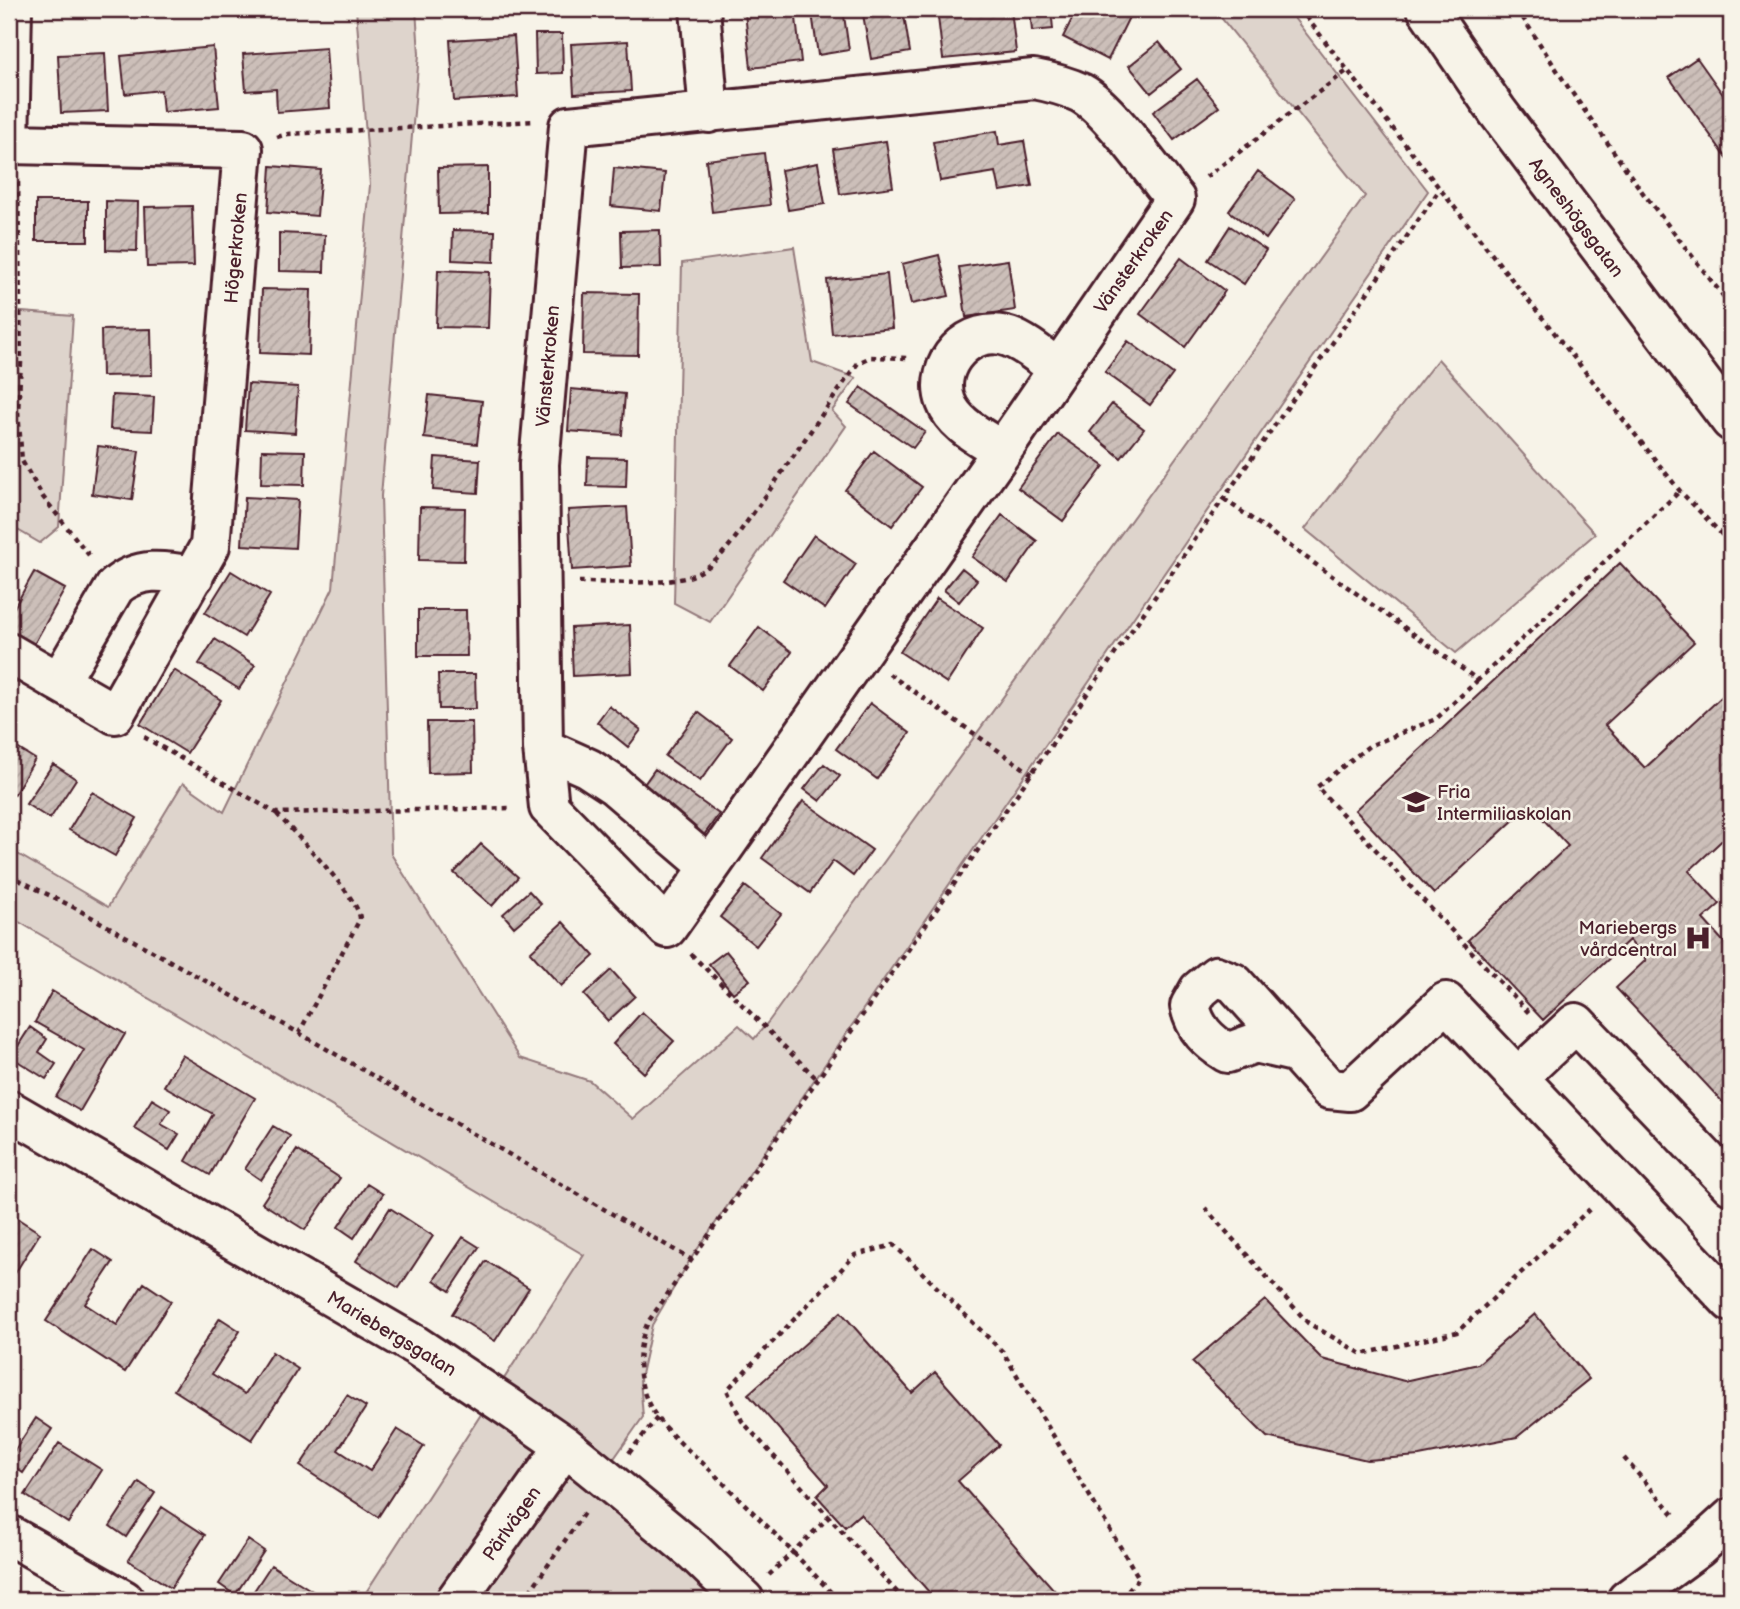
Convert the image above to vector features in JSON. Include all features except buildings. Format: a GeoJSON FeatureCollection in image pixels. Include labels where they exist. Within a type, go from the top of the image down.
{"type":"FeatureCollection","features":[{"type":"Feature","properties":{"kind":"street"},"geometry":{"type":"LineString","coordinates":[[12,9],[9,144],[243,149]]}},
{"type":"Feature","properties":{"kind":"street"},"geometry":{"type":"LineString","coordinates":[[701,9],[709,113]]}},
{"type":"Feature","properties":{"kind":"street","name":"Agneshögsgatan"},"geometry":{"type":"LineString","coordinates":[[1427,9],[1497,111],[1731,421]]}},
{"type":"Feature","properties":{"kind":"street","name":"Vänsterkroken"},"geometry":{"type":"LineString","coordinates":[[549,807],[543,748],[539,464],[569,126],[1034,79],[1059,84],[1083,94],[1100,107],[1175,199],[1002,451],[667,928]]}},
{"type":"Feature","properties":{"kind":"street","name":"Högerkroken"},"geometry":{"type":"LineString","coordinates":[[115,714],[211,546],[243,149]]}},
{"type":"Feature","properties":{"kind":"street"},"geometry":{"type":"LineString","coordinates":[[1002,451],[959,421],[946,403],[943,380],[949,359],[965,342],[986,334],[1008,336],[1058,369]]}},
{"type":"Feature","properties":{"kind":"street"},"geometry":{"type":"LineString","coordinates":[[59,682],[116,587],[126,577],[161,570],[194,576]]}},
{"type":"Feature","properties":{"kind":"street"},"geometry":{"type":"LineString","coordinates":[[9,653],[115,714]]}},
{"type":"Feature","properties":{"kind":"street"},"geometry":{"type":"LineString","coordinates":[[543,748],[588,768],[614,785],[710,867]]}},
{"type":"Feature","properties":{"kind":"street"},"geometry":{"type":"LineString","coordinates":[[549,807],[667,928]]}},
{"type":"Feature","properties":{"kind":"street"},"geometry":{"type":"LineString","coordinates":[[1294,1052],[1329,1089],[1350,1091],[1446,1002],[1731,1302]]}},
{"type":"Feature","properties":{"kind":"street"},"geometry":{"type":"LineString","coordinates":[[1518,1077],[1576,1023],[1731,1185]]}},
{"type":"Feature","properties":{"kind":"street","name":"Mariebergsgatan"},"geometry":{"type":"LineString","coordinates":[[9,1110],[415,1345],[565,1446],[693,1551],[744,1600]]}},
{"type":"Feature","properties":{"kind":"street","name":"Pärlvägen"},"geometry":{"type":"LineString","coordinates":[[456,1600],[565,1446]]}},
{"type":"Feature","properties":{"kind":"street"},"geometry":{"type":"LineString","coordinates":[[1613,1593],[1698,1548],[1731,1518]]}},
{"type":"Feature","properties":{"kind":"street"},"geometry":{"type":"LineString","coordinates":[[9,1535],[124,1600]]}},
{"type":"Feature","properties":{"kind":"path"},"geometry":{"type":"LineString","coordinates":[[1300,9],[1680,491],[1731,544]]}},
{"type":"Feature","properties":{"kind":"path"},"geometry":{"type":"LineString","coordinates":[[1517,9],[1643,193],[1731,306]]}},
{"type":"Feature","properties":{"kind":"path"},"geometry":{"type":"LineString","coordinates":[[1175,199],[1348,70]]}},
{"type":"Feature","properties":{"kind":"path"},"geometry":{"type":"LineString","coordinates":[[243,149],[288,134],[530,121],[569,126]]}},
{"type":"Feature","properties":{"kind":"path"},"geometry":{"type":"LineString","coordinates":[[9,144],[18,166],[21,363],[18,411],[22,461],[31,480],[64,526],[116,587]]}},
{"type":"Feature","properties":{"kind":"path"},"geometry":{"type":"LineString","coordinates":[[838,1600],[657,1418],[643,1388],[638,1364],[640,1339],[648,1322],[817,1079],[1440,189]]}},
{"type":"Feature","properties":{"kind":"path"},"geometry":{"type":"LineString","coordinates":[[540,583],[656,580],[695,575],[711,565],[726,549],[858,363],[871,357],[949,359]]}},
{"type":"Feature","properties":{"kind":"path"},"geometry":{"type":"LineString","coordinates":[[1576,1023],[1536,1021],[1317,788],[1369,746],[1436,719],[1680,491]]}},
{"type":"Feature","properties":{"kind":"path"},"geometry":{"type":"LineString","coordinates":[[1224,499],[1478,680]]}},
{"type":"Feature","properties":{"kind":"path"},"geometry":{"type":"LineString","coordinates":[[859,654],[1032,774]]}},
{"type":"Feature","properties":{"kind":"path"},"geometry":{"type":"LineString","coordinates":[[115,714],[132,730],[276,813],[337,880],[360,912],[360,919],[299,1033]]}},
{"type":"Feature","properties":{"kind":"path"},"geometry":{"type":"LineString","coordinates":[[276,813],[549,807]]}},
{"type":"Feature","properties":{"kind":"path"},"geometry":{"type":"LineString","coordinates":[[9,875],[75,908],[299,1033],[692,1259]]}},
{"type":"Feature","properties":{"kind":"path"},"geometry":{"type":"LineString","coordinates":[[667,928],[817,1079]]}},
{"type":"Feature","properties":{"kind":"path"},"geometry":{"type":"LineString","coordinates":[[1205,1208],[1308,1323],[1362,1354],[1457,1332],[1619,1183]]}},
{"type":"Feature","properties":{"kind":"path"},"geometry":{"type":"LineString","coordinates":[[904,1600],[742,1420],[727,1390],[855,1255],[894,1245],[1003,1352],[1139,1578],[1119,1600]]}},
{"type":"Feature","properties":{"kind":"path"},"geometry":{"type":"LineString","coordinates":[[1624,1458],[1683,1525]]}},
{"type":"Feature","properties":{"kind":"path"},"geometry":{"type":"LineString","coordinates":[[744,1600],[830,1516]]}},
{"type":"Feature","properties":{"kind":"path"},"geometry":{"type":"LineString","coordinates":[[1577,1600],[1613,1593]]}},
{"type":"Feature","properties":{"kind":"shaded area"},"geometry":{"type":"Polygon","coordinates":[[[356,9],[416,9],[419,54],[381,496],[391,854],[520,1058],[590,1081],[633,1119],[739,1025],[754,1039],[769,1021],[1365,196],[1214,9],[1287,9],[1428,191],[690,1260],[652,1325],[640,1379],[643,1417],[592,1490],[726,1600],[361,1600],[584,1255],[9,916],[9,849],[108,907],[183,783],[224,812],[333,588],[370,185],[356,9]]]}},
{"type":"Feature","properties":{"kind":"shaded area"},"geometry":{"type":"Polygon","coordinates":[[[794,247],[812,362],[856,378],[832,411],[846,426],[710,622],[674,603],[682,263],[794,247]]]}},
{"type":"Feature","properties":{"kind":"shaded area"},"geometry":{"type":"Polygon","coordinates":[[[9,311],[73,316],[59,527],[40,543],[9,525],[9,311]]]}},
{"type":"Feature","properties":{"kind":"shaded area"},"geometry":{"type":"Polygon","coordinates":[[[1438,359],[1595,534],[1456,653],[1305,529],[1438,359]]]}},
{"type":"Feature","properties":{"kind":"place","name":"Fria Intermiliaskolan"},"geometry":{"type":"Point","coordinates":[1416,802]}},
{"type":"Feature","properties":{"kind":"place","name":"Mariebergs vårdcentral"},"geometry":{"type":"Point","coordinates":[1698,938]}}]}
